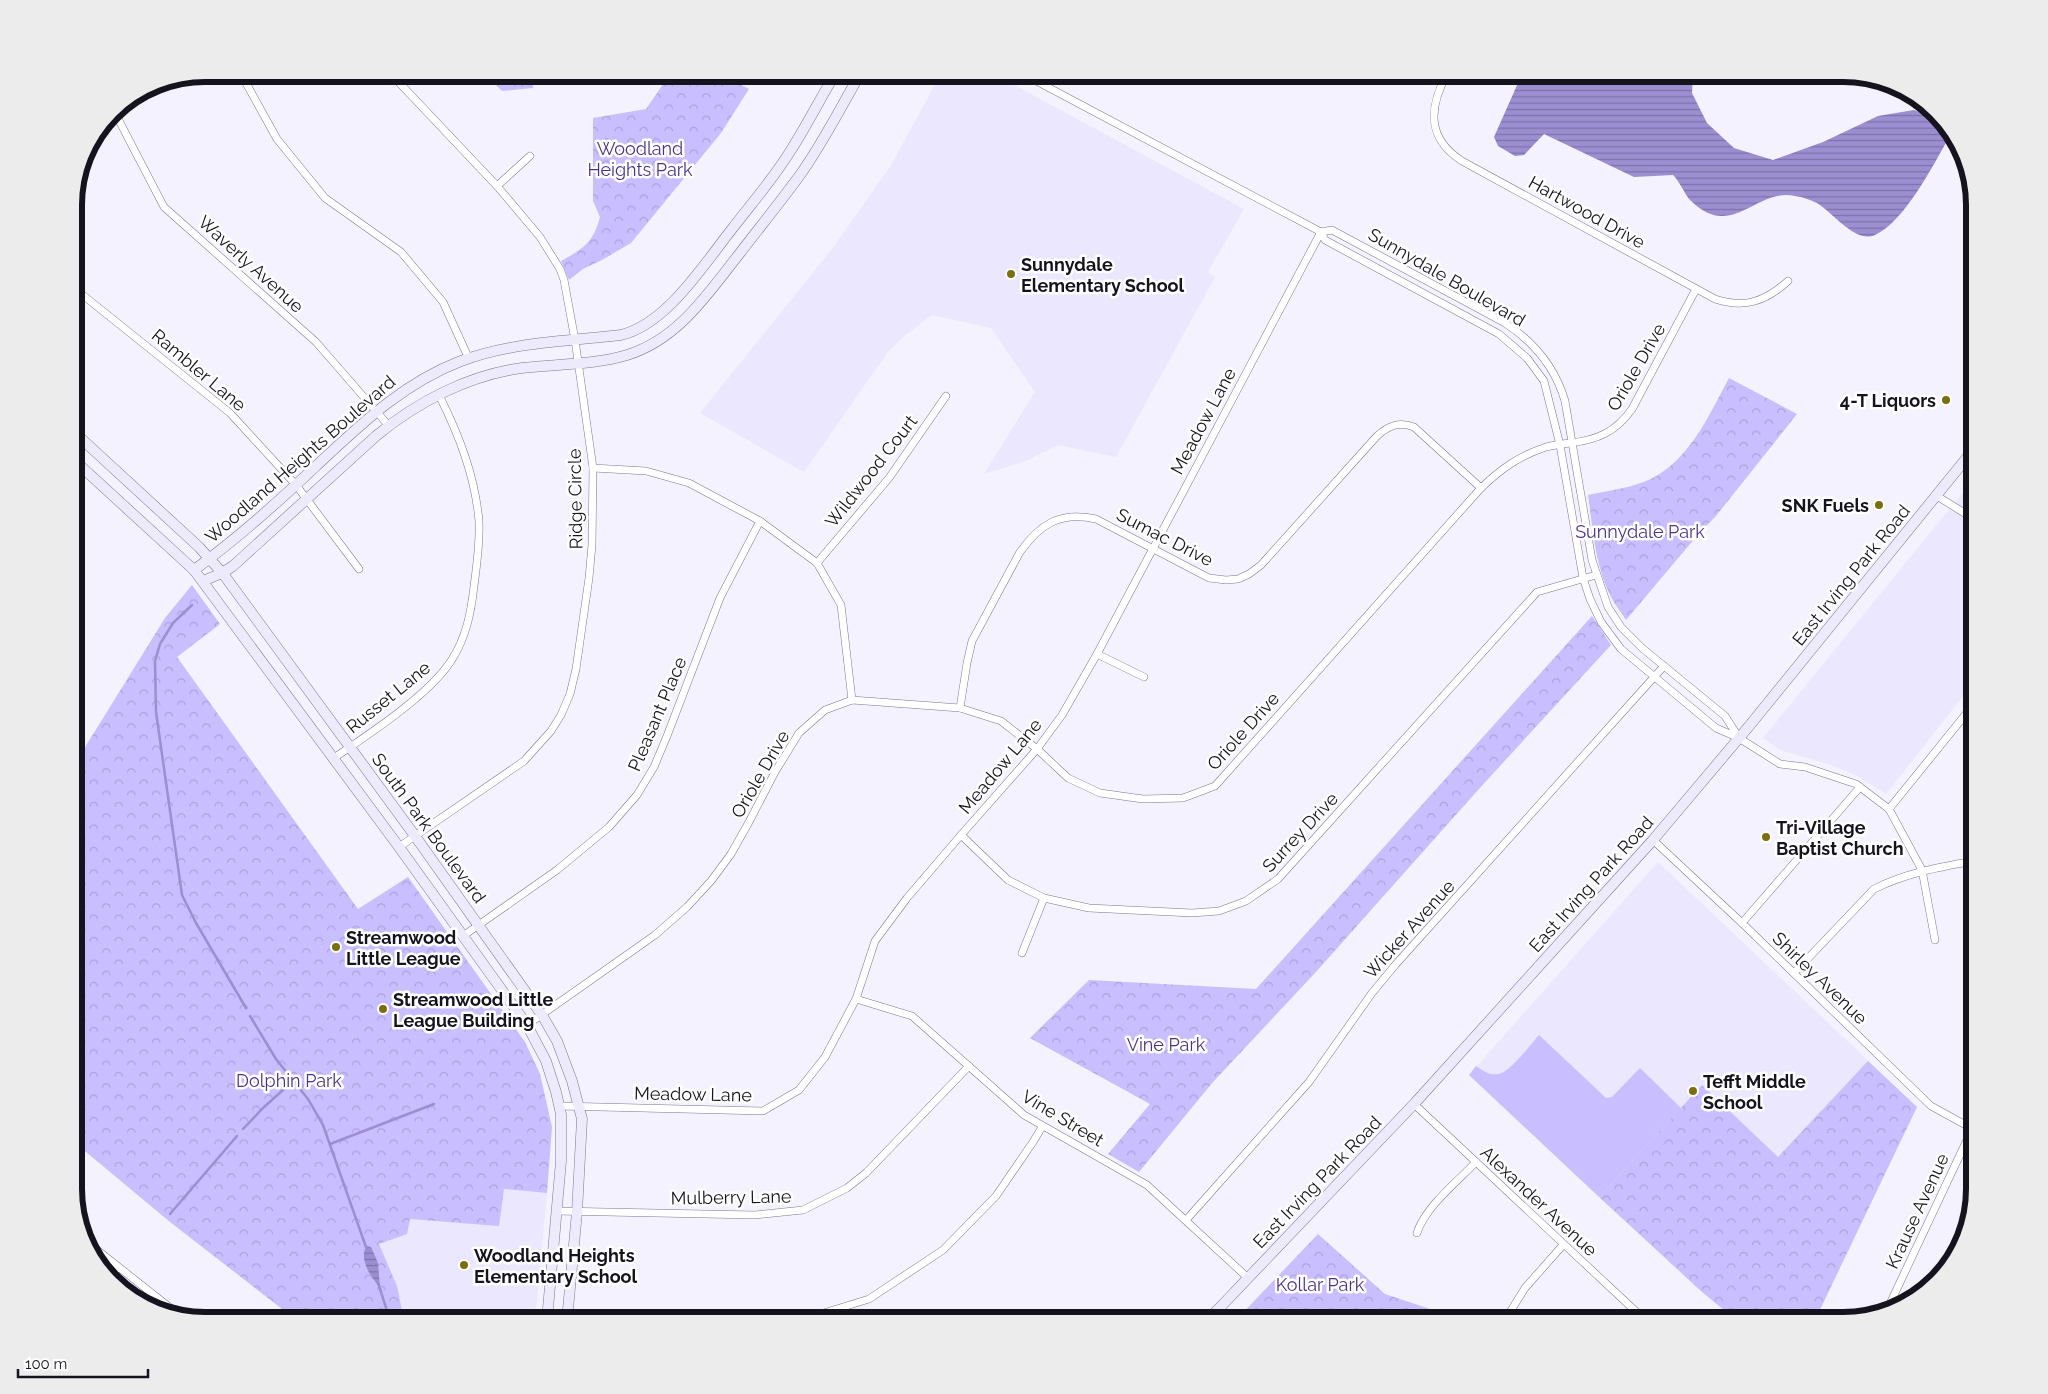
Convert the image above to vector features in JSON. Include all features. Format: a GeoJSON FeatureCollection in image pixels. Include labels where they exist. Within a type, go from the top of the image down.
{"type":"FeatureCollection","features":[{"type":"Feature","properties":{"kind":"street","name":"Sunnydale Boulevard"},"geometry":{"type":"LineString","coordinates":[[1039,82],[1321,232],[1325,240],[1485,326],[1515,346],[1535,367],[1544,381],[1560,445],[1583,578],[1590,599],[1608,633],[1621,649],[1716,728],[1739,738]]}},
{"type":"Feature","properties":{"kind":"street","name":"Hartwood Drive"},"geometry":{"type":"LineString","coordinates":[[1443,82],[1436,96],[1434,118],[1437,133],[1451,153],[1462,161],[1696,290],[1721,301],[1747,303],[1761,300],[1771,295],[1788,281]]}},
{"type":"Feature","properties":{"kind":"street"},"geometry":{"type":"LineString","coordinates":[[246,83],[277,139],[325,198],[401,252],[442,302],[468,358]]}},
{"type":"Feature","properties":{"kind":"street","name":"Ridge Circle"},"geometry":{"type":"LineString","coordinates":[[399,83],[497,186],[540,238],[560,269],[564,280],[575,340],[593,468],[592,545],[589,578],[576,669],[570,694],[561,715],[551,731],[524,761],[399,847]]}},
{"type":"Feature","properties":{"kind":"street","name":"Woodland Heights Boulevard"},"geometry":{"type":"LineString","coordinates":[[194,570],[296,485],[392,398],[423,378],[468,358],[522,345],[621,335],[634,331],[654,319],[684,290],[781,165],[830,83]]}},
{"type":"Feature","properties":{"kind":"street","name":"Woodland Heights Boulevard"},"geometry":{"type":"LineString","coordinates":[[203,581],[233,566],[389,426],[410,411],[439,395],[458,386],[499,372],[619,357],[658,342],[686,319],[801,174],[855,83]]}},
{"type":"Feature","properties":{"kind":"street","name":"Waverly Avenue"},"geometry":{"type":"LineString","coordinates":[[118,118],[164,207],[316,342],[389,426]]}},
{"type":"Feature","properties":{"kind":"street"},"geometry":{"type":"LineString","coordinates":[[497,186],[530,156]]}},
{"type":"Feature","properties":{"kind":"street","name":"Sunnydale Boulevard"},"geometry":{"type":"LineString","coordinates":[[1321,232],[1332,230],[1505,323],[1523,337],[1546,360],[1557,377],[1565,401],[1587,535],[1596,575],[1606,602],[1617,621],[1642,648],[1725,716],[1739,738]]}},
{"type":"Feature","properties":{"kind":"street","name":"Meadow Lane"},"geometry":{"type":"LineString","coordinates":[[560,1106],[763,1110],[799,1090],[826,1058],[856,999],[874,941],[907,898],[1037,749],[1062,715],[1097,654],[1321,232]]}},
{"type":"Feature","properties":{"kind":"street","name":"Oriole Drive"},"geometry":{"type":"LineString","coordinates":[[527,1025],[655,935],[687,908],[711,881],[731,854],[750,822],[775,772],[799,733],[825,710],[852,700],[960,708],[1001,721],[1037,749],[1068,778],[1100,793],[1142,799],[1183,798],[1215,786],[1500,469],[1522,456],[1549,446],[1599,438],[1624,420],[1632,409],[1696,290]]}},
{"type":"Feature","properties":{"kind":"street","name":"Rambler Lane"},"geometry":{"type":"LineString","coordinates":[[83,295],[230,413],[296,485],[360,569]]}},
{"type":"Feature","properties":{"kind":"street","name":"Russet Lane"},"geometry":{"type":"LineString","coordinates":[[334,758],[417,697],[438,677],[461,644],[468,624],[479,550],[479,522],[474,484],[467,459],[439,395]]}},
{"type":"Feature","properties":{"kind":"street","name":"Wildwood Court"},"geometry":{"type":"LineString","coordinates":[[817,563],[889,478],[946,396]]}},
{"type":"Feature","properties":{"kind":"street","name":"Sumac Drive"},"geometry":{"type":"LineString","coordinates":[[960,708],[972,641],[1020,552],[1042,526],[1062,518],[1079,515],[1108,524],[1209,578],[1226,580],[1249,574],[1261,565],[1377,436],[1388,426],[1395,424],[1405,424],[1414,427],[1481,488]]}},
{"type":"Feature","properties":{"kind":"street","name":"South Park Boulevard"},"geometry":{"type":"LineString","coordinates":[[83,440],[210,558],[415,836],[542,1014],[563,1053],[579,1106],[582,1128],[568,1312]]}},
{"type":"Feature","properties":{"kind":"street","name":"East Irving Park Road"},"geometry":{"type":"LineString","coordinates":[[1216,1312],[1414,1104],[1653,840],[1739,738],[1966,460]]}},
{"type":"Feature","properties":{"kind":"street","name":"South Park Boulevard"},"geometry":{"type":"LineString","coordinates":[[83,468],[194,570],[203,581],[399,847],[527,1025],[546,1061],[560,1106],[561,1161],[548,1312]]}},
{"type":"Feature","properties":{"kind":"street"},"geometry":{"type":"LineString","coordinates":[[593,468],[646,471],[689,482],[760,521],[817,563],[841,605],[852,700]]}},
{"type":"Feature","properties":{"kind":"street"},"geometry":{"type":"LineString","coordinates":[[1937,496],[1966,514]]}},
{"type":"Feature","properties":{"kind":"street","name":"Pleasant Place"},"geometry":{"type":"LineString","coordinates":[[463,936],[556,870],[587,845],[609,826],[637,795],[654,767],[720,598],[760,521]]}},
{"type":"Feature","properties":{"kind":"street","name":"Surrey Drive"},"geometry":{"type":"LineString","coordinates":[[961,835],[1008,880],[1044,898],[1088,908],[1192,913],[1219,911],[1232,907],[1259,894],[1289,868],[1537,592],[1596,575]]}},
{"type":"Feature","properties":{"kind":"street"},"geometry":{"type":"LineString","coordinates":[[1097,654],[1144,677]]}},
{"type":"Feature","properties":{"kind":"street","name":"Wicker Avenue"},"geometry":{"type":"LineString","coordinates":[[1187,1219],[1309,1082],[1372,994],[1396,964],[1664,666]]}},
{"type":"Feature","properties":{"kind":"street"},"geometry":{"type":"LineString","coordinates":[[1889,809],[1966,714]]}},
{"type":"Feature","properties":{"kind":"street"},"geometry":{"type":"LineString","coordinates":[[1739,738],[1780,764],[1805,767],[1856,784],[1889,809],[1922,870],[1936,940]]}},
{"type":"Feature","properties":{"kind":"street"},"geometry":{"type":"LineString","coordinates":[[1742,923],[1860,787]]}},
{"type":"Feature","properties":{"kind":"street","name":"Shirley Avenue"},"geometry":{"type":"LineString","coordinates":[[1653,840],[1742,923],[1931,1106],[1966,1124]]}},
{"type":"Feature","properties":{"kind":"street"},"geometry":{"type":"LineString","coordinates":[[1794,973],[1874,889],[1890,881],[1922,870],[1966,862]]}},
{"type":"Feature","properties":{"kind":"street"},"geometry":{"type":"LineString","coordinates":[[1022,953],[1044,898]]}},
{"type":"Feature","properties":{"kind":"street","name":"Vine Street"},"geometry":{"type":"LineString","coordinates":[[856,999],[912,1016],[1008,1103],[1042,1127],[1140,1180],[1187,1219],[1248,1278]]}},
{"type":"Feature","properties":{"kind":"street","name":"Mulberry Lane"},"geometry":{"type":"LineString","coordinates":[[557,1211],[755,1216],[803,1210],[847,1188],[866,1172],[968,1066]]}},
{"type":"Feature","properties":{"kind":"street","name":"Alexander Avenue"},"geometry":{"type":"LineString","coordinates":[[1414,1104],[1636,1312]]}},
{"type":"Feature","properties":{"kind":"street"},"geometry":{"type":"LineString","coordinates":[[827,1312],[869,1299],[943,1250],[996,1196],[1042,1127]]}},
{"type":"Feature","properties":{"kind":"street","name":"Krause Avenue"},"geometry":{"type":"LineString","coordinates":[[1891,1301],[1966,1142]]}},
{"type":"Feature","properties":{"kind":"street"},"geometry":{"type":"LineString","coordinates":[[1417,1233],[1428,1212],[1476,1162]]}},
{"type":"Feature","properties":{"kind":"street"},"geometry":{"type":"LineString","coordinates":[[1509,1312],[1525,1288],[1563,1244]]}},
{"type":"Feature","properties":{"kind":"street"},"geometry":{"type":"LineString","coordinates":[[102,1254],[165,1305]]}},
{"type":"Feature","properties":{"kind":"street"},"geometry":{"type":"LineString","coordinates":[[114,1272],[118,1268]]}},
{"type":"Feature","properties":{"kind":"shaded area"},"geometry":{"type":"Polygon","coordinates":[[[1518,82],[1693,82],[1692,93],[1707,123],[1734,148],[1773,160],[1823,142],[1878,116],[1914,110],[1930,118],[1947,141],[1926,178],[1907,206],[1886,228],[1868,237],[1860,235],[1844,226],[1817,203],[1795,196],[1781,195],[1731,215],[1719,216],[1705,212],[1690,200],[1673,175],[1634,177],[1544,134],[1524,155],[1515,156],[1498,146],[1494,137],[1518,82]]]}},
{"type":"Feature","properties":{"kind":"shaded area","name":"Sunnydale Elementary School"},"geometry":{"type":"Polygon","coordinates":[[[936,83],[1010,83],[1244,209],[1208,272],[1215,277],[1116,457],[1058,445],[1023,462],[984,474],[1035,392],[991,328],[932,315],[904,336],[887,353],[804,472],[700,413],[832,249],[890,167],[936,83]]]}},
{"type":"Feature","properties":{"kind":"shaded area"},"geometry":{"type":"Polygon","coordinates":[[[1966,489],[1966,692],[1886,794],[1857,776],[1832,765],[1780,750],[1763,738],[1966,489]]]}},
{"type":"Feature","properties":{"kind":"shaded area","name":"Tefft Middle School"},"geometry":{"type":"Polygon","coordinates":[[[1658,862],[1917,1107],[1819,1312],[1727,1312],[1702,1292],[1469,1075],[1658,862]]]}},
{"type":"Feature","properties":{"kind":"shaded area","name":"Woodland Heights Elementary School"},"geometry":{"type":"Polygon","coordinates":[[[504,1189],[547,1193],[536,1312],[402,1312],[397,1286],[379,1244],[406,1234],[410,1219],[437,1221],[504,1189]]]}},
{"type":"Feature","properties":{"kind":"shaded area"},"geometry":{"type":"Polygon","coordinates":[[[366,1246],[371,1247],[378,1263],[380,1288],[365,1263],[364,1252],[366,1246]]]}},
{"type":"Feature","properties":{"kind":"green space"},"geometry":{"type":"Polygon","coordinates":[[[494,83],[533,83],[533,88],[502,91],[494,83]]]}},
{"type":"Feature","properties":{"kind":"green space","name":"Woodland Heights Park"},"geometry":{"type":"Polygon","coordinates":[[[664,83],[737,83],[749,89],[721,133],[631,243],[583,269],[569,280],[561,261],[582,248],[591,239],[600,217],[593,201],[593,118],[646,109],[664,83]]]}},
{"type":"Feature","properties":{"kind":"green space","name":"Sunnydale Park"},"geometry":{"type":"Polygon","coordinates":[[[1729,378],[1797,414],[1716,516],[1701,531],[1626,620],[1614,603],[1601,573],[1595,547],[1588,495],[1644,482],[1673,464],[1701,430],[1729,378]]]}},
{"type":"Feature","properties":{"kind":"green space","name":"Dolphin Park"},"geometry":{"type":"Polygon","coordinates":[[[192,585],[220,624],[177,657],[358,909],[408,877],[525,1042],[540,1074],[552,1127],[547,1193],[504,1189],[499,1226],[410,1219],[407,1234],[379,1244],[397,1286],[402,1312],[286,1312],[170,1222],[83,1150],[83,750],[165,618],[192,585]]]}},
{"type":"Feature","properties":{"kind":"green space","name":"Vine Park"},"geometry":{"type":"Polygon","coordinates":[[[1592,616],[1611,645],[1478,790],[1315,973],[1213,1082],[1139,1172],[1108,1154],[1150,1104],[1030,1038],[1089,980],[1256,989],[1592,616]]]}},
{"type":"Feature","properties":{"kind":"green space"},"geometry":{"type":"Polygon","coordinates":[[[1539,1035],[1606,1098],[1612,1097],[1640,1068],[1681,1108],[1599,1197],[1469,1075],[1476,1066],[1490,1074],[1504,1072],[1526,1051],[1539,1035]]]}},
{"type":"Feature","properties":{"kind":"green space"},"geometry":{"type":"Polygon","coordinates":[[[1868,1061],[1917,1107],[1819,1312],[1727,1312],[1702,1292],[1599,1197],[1702,1085],[1778,1157],[1868,1061]]]}},
{"type":"Feature","properties":{"kind":"green space","name":"Kollar Park"},"geometry":{"type":"Polygon","coordinates":[[[1318,1234],[1385,1294],[1439,1312],[1244,1312],[1318,1234]]]}},
{"type":"Feature","properties":{"kind":"waterway"},"geometry":{"type":"LineString","coordinates":[[192,605],[173,623],[160,644],[155,661],[156,712],[182,895],[196,923],[246,1008]]}},
{"type":"Feature","properties":{"kind":"waterway"},"geometry":{"type":"LineString","coordinates":[[250,1016],[276,1059],[308,1099],[323,1125],[367,1250]]}},
{"type":"Feature","properties":{"kind":"waterway"},"geometry":{"type":"LineString","coordinates":[[243,1129],[293,1081]]}},
{"type":"Feature","properties":{"kind":"waterway"},"geometry":{"type":"LineString","coordinates":[[330,1144],[434,1104]]}},
{"type":"Feature","properties":{"kind":"waterway"},"geometry":{"type":"LineString","coordinates":[[170,1214],[237,1136]]}},
{"type":"Feature","properties":{"kind":"waterway"},"geometry":{"type":"LineString","coordinates":[[379,1286],[387,1312]]}},
{"type":"Feature","properties":{"kind":"place","name":"Sunnydale Elementary School"},"geometry":{"type":"Point","coordinates":[1011,274]}},
{"type":"Feature","properties":{"kind":"place","name":"4-T Liquors"},"geometry":{"type":"Point","coordinates":[1946,400]}},
{"type":"Feature","properties":{"kind":"place","name":"SNK Fuels"},"geometry":{"type":"Point","coordinates":[1879,505]}},
{"type":"Feature","properties":{"kind":"place","name":"Tri-Village Baptist Church"},"geometry":{"type":"Point","coordinates":[1766,837]}},
{"type":"Feature","properties":{"kind":"place","name":"Streamwood Little League"},"geometry":{"type":"Point","coordinates":[336,947]}},
{"type":"Feature","properties":{"kind":"place","name":"Streamwood Little League Building"},"geometry":{"type":"Point","coordinates":[383,1009]}},
{"type":"Feature","properties":{"kind":"place","name":"Tefft Middle School"},"geometry":{"type":"Point","coordinates":[1693,1091]}},
{"type":"Feature","properties":{"kind":"place","name":"Woodland Heights Elementary School"},"geometry":{"type":"Point","coordinates":[464,1265]}}]}
